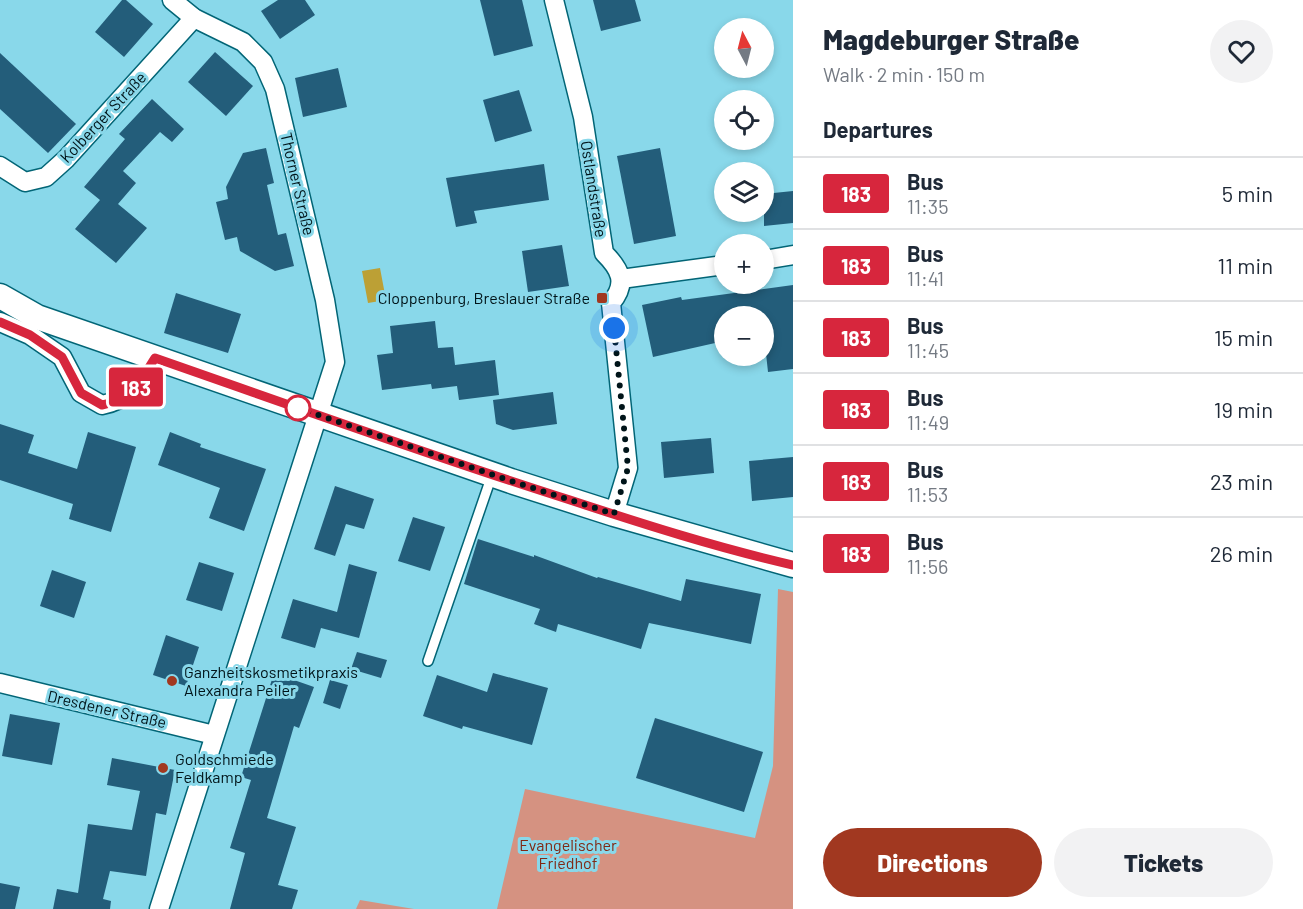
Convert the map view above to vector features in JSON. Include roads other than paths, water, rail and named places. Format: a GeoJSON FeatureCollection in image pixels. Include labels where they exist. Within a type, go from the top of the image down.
{"type":"FeatureCollection","features":[{"type":"Feature","properties":{"kind":"street","name":"Thorner Straße"},"geometry":{"type":"LineString","coordinates":[[159,909],[335,362],[325,300],[275,89],[263,62],[243,42],[194,18],[172,0]]}},
{"type":"Feature","properties":{"kind":"street","name":"Ostlandstraße"},"geometry":{"type":"LineString","coordinates":[[554,0],[583,117],[604,253],[616,265],[621,279]]}},
{"type":"Feature","properties":{"kind":"street","name":"Kolberger Straße"},"geometry":{"type":"LineString","coordinates":[[0,166],[25,182],[46,177],[66,159],[194,18]]}},
{"type":"Feature","properties":{"kind":"street"},"geometry":{"type":"LineString","coordinates":[[774,258],[793,255]]}},
{"type":"Feature","properties":{"kind":"street"},"geometry":{"type":"LineString","coordinates":[[614,514],[628,468],[611,303],[619,294],[621,279],[714,266]]}},
{"type":"Feature","properties":{"kind":"street"},"geometry":{"type":"LineString","coordinates":[[0,296],[37,317],[492,475],[614,514],[793,565]]}},
{"type":"Feature","properties":{"kind":"street"},"geometry":{"type":"LineString","coordinates":[[0,322],[30,335],[62,357],[81,393],[102,405],[118,401],[134,389],[155,358]]}},
{"type":"Feature","properties":{"kind":"street","name":"Dresdener Straße"},"geometry":{"type":"LineString","coordinates":[[0,683],[214,735]]}},
{"type":"Feature","properties":{"kind":"lane"},"geometry":{"type":"LineString","coordinates":[[428,661],[492,475]]}},
{"type":"Feature","properties":{"kind":"place","name":"Cloppenburg, Breslauer Straße"},"geometry":{"type":"Point","coordinates":[602,298]}},
{"type":"Feature","properties":{"kind":"place","name":"Ganzheitskosmetikpraxis Alexandra Peiler"},"geometry":{"type":"Point","coordinates":[172,681]}},
{"type":"Feature","properties":{"kind":"place","name":"Goldschmiede Feldkamp"},"geometry":{"type":"Point","coordinates":[163,768]}},
{"type":"Feature","properties":{"kind":"park label","name":"Evangelischer Friedhof"},"geometry":{"type":"Point","coordinates":[568,854]}}]}
